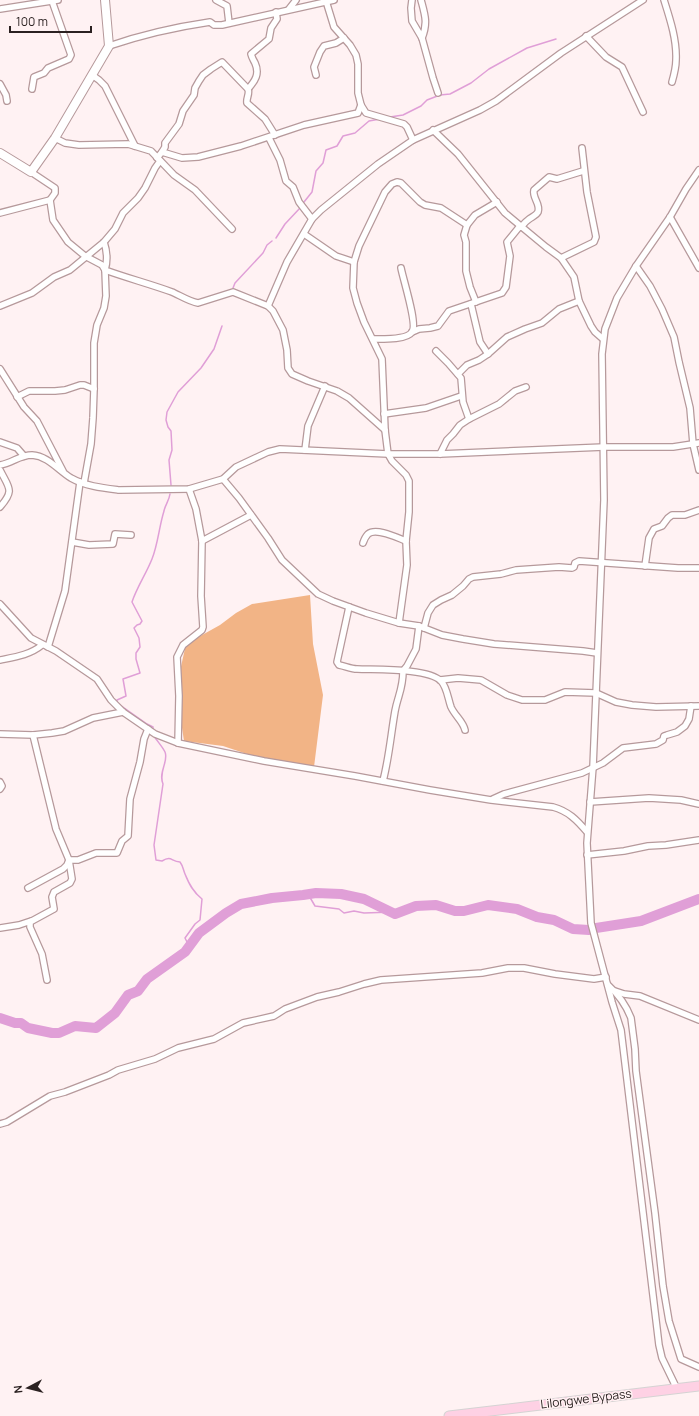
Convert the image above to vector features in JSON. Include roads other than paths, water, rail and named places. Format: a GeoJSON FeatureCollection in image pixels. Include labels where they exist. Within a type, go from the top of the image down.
{"type":"FeatureCollection","features":[{"type":"Feature","properties":{"kind":"main road","name":"Lilongwe Bypass"},"geometry":{"type":"LineString","coordinates":[[449,1416],[699,1386]]}},
{"type":"Feature","properties":{"kind":"street"},"geometry":{"type":"LineString","coordinates":[[0,9],[55,0],[71,55],[69,59],[48,68],[44,73],[34,77],[32,89]]}},
{"type":"Feature","properties":{"kind":"street"},"geometry":{"type":"LineString","coordinates":[[31,172],[55,138],[109,46],[105,0]]}},
{"type":"Feature","properties":{"kind":"street"},"geometry":{"type":"LineString","coordinates":[[216,0],[227,6],[229,23]]}},
{"type":"Feature","properties":{"kind":"street"},"geometry":{"type":"LineString","coordinates":[[289,9],[296,0]]}},
{"type":"Feature","properties":{"kind":"street"},"geometry":{"type":"LineString","coordinates":[[109,46],[131,39],[199,24],[210,22],[218,25],[334,0]]}},
{"type":"Feature","properties":{"kind":"street"},"geometry":{"type":"LineString","coordinates":[[412,0],[412,21],[422,38],[438,93]]}},
{"type":"Feature","properties":{"kind":"street"},"geometry":{"type":"LineString","coordinates":[[421,0],[426,15],[426,28],[422,38]]}},
{"type":"Feature","properties":{"kind":"street"},"geometry":{"type":"LineString","coordinates":[[268,306],[287,262],[312,219],[321,210],[378,164],[413,140],[480,110],[496,101],[586,36],[643,0]]}},
{"type":"Feature","properties":{"kind":"street"},"geometry":{"type":"LineString","coordinates":[[664,0],[669,17],[677,62],[672,82]]}},
{"type":"Feature","properties":{"kind":"street"},"geometry":{"type":"LineString","coordinates":[[326,2],[334,27],[356,55],[358,64],[358,93],[361,105],[366,113],[404,124],[413,140]]}},
{"type":"Feature","properties":{"kind":"street"},"geometry":{"type":"LineString","coordinates":[[248,89],[256,80],[257,75],[256,66],[251,54],[269,39],[271,28],[277,19],[276,12]]}},
{"type":"Feature","properties":{"kind":"street"},"geometry":{"type":"LineString","coordinates":[[586,36],[606,57],[622,67],[643,112]]}},
{"type":"Feature","properties":{"kind":"street"},"geometry":{"type":"LineString","coordinates":[[316,75],[314,67],[324,46],[336,43],[344,38]]}},
{"type":"Feature","properties":{"kind":"street"},"geometry":{"type":"LineString","coordinates":[[0,306],[32,293],[54,277],[70,270],[85,256],[104,242],[123,214],[145,188],[159,160],[165,143],[179,124],[183,111],[194,95],[199,81],[220,62],[223,62],[248,89],[249,94],[247,103],[265,119],[286,181],[294,187],[299,202],[312,219]]}},
{"type":"Feature","properties":{"kind":"street"},"geometry":{"type":"LineString","coordinates":[[92,76],[105,86],[135,146]]}},
{"type":"Feature","properties":{"kind":"street"},"geometry":{"type":"LineString","coordinates":[[0,84],[6,95],[7,101]]}},
{"type":"Feature","properties":{"kind":"street"},"geometry":{"type":"LineString","coordinates":[[162,152],[182,158],[198,157],[272,136],[304,125],[358,113],[361,105]]}},
{"type":"Feature","properties":{"kind":"street"},"geometry":{"type":"LineString","coordinates":[[433,130],[458,154],[498,202],[505,213],[562,258],[574,277],[580,301],[594,332],[603,339]]}},
{"type":"Feature","properties":{"kind":"street"},"geometry":{"type":"LineString","coordinates":[[55,138],[65,143],[79,145],[94,146],[120,143],[151,151],[174,175],[195,190],[232,229]]}},
{"type":"Feature","properties":{"kind":"street"},"geometry":{"type":"LineString","coordinates":[[562,258],[594,242],[596,237],[583,171],[582,148]]}},
{"type":"Feature","properties":{"kind":"street"},"geometry":{"type":"LineString","coordinates":[[0,154],[55,188],[55,193],[50,200],[0,213]]}},
{"type":"Feature","properties":{"kind":"street"},"geometry":{"type":"LineString","coordinates":[[677,1389],[662,1358],[659,1345],[624,1048],[619,1020],[607,984],[590,915],[587,832],[593,767],[604,500],[601,367],[603,339],[617,298],[636,266],[670,217],[699,170]]}},
{"type":"Feature","properties":{"kind":"street"},"geometry":{"type":"LineString","coordinates":[[373,339],[391,339],[409,335],[419,328],[438,326],[449,311],[500,295],[505,289],[510,256],[507,242],[520,226],[538,211],[539,207],[533,195],[534,190],[549,177],[557,179],[583,171]]}},
{"type":"Feature","properties":{"kind":"street"},"geometry":{"type":"LineString","coordinates":[[399,623],[407,565],[406,541],[410,512],[409,481],[406,474],[392,461],[388,454],[385,430],[382,359],[364,322],[357,303],[353,288],[354,262],[359,246],[385,192],[392,184],[397,182],[401,183],[420,202],[425,205],[441,208],[467,225]]}},
{"type":"Feature","properties":{"kind":"street"},"geometry":{"type":"LineString","coordinates":[[50,200],[53,220],[68,242],[85,256],[102,265],[105,270],[172,292],[198,303],[233,292],[268,306],[273,311],[283,330],[287,350],[288,368],[292,374],[336,390],[349,398],[385,430]]}},
{"type":"Feature","properties":{"kind":"street"},"geometry":{"type":"LineString","coordinates":[[488,354],[480,342],[474,303],[466,272],[466,242],[464,235],[467,225],[475,215],[498,202]]}},
{"type":"Feature","properties":{"kind":"street"},"geometry":{"type":"LineString","coordinates":[[670,217],[699,268]]}},
{"type":"Feature","properties":{"kind":"street"},"geometry":{"type":"LineString","coordinates":[[304,234],[336,256],[354,262]]}},
{"type":"Feature","properties":{"kind":"street"},"geometry":{"type":"LineString","coordinates":[[0,660],[29,654],[45,646],[65,591],[82,483],[91,444],[94,389],[94,342],[97,324],[104,308],[106,296],[105,270],[107,264],[107,251],[104,242]]}},
{"type":"Feature","properties":{"kind":"street"},"geometry":{"type":"LineString","coordinates":[[636,266],[650,286],[674,337],[690,408],[699,470]]}},
{"type":"Feature","properties":{"kind":"street"},"geometry":{"type":"LineString","coordinates":[[401,268],[412,311],[414,329],[412,332]]}},
{"type":"Feature","properties":{"kind":"street"},"geometry":{"type":"LineString","coordinates":[[458,374],[467,365],[479,360],[508,338],[525,329],[542,323],[560,309],[580,301]]}},
{"type":"Feature","properties":{"kind":"street"},"geometry":{"type":"LineString","coordinates":[[436,352],[461,378],[461,396],[469,419]]}},
{"type":"Feature","properties":{"kind":"street"},"geometry":{"type":"LineString","coordinates":[[0,369],[24,408],[37,421],[64,473]]}},
{"type":"Feature","properties":{"kind":"street"},"geometry":{"type":"LineString","coordinates":[[17,397],[29,391],[55,392],[80,384],[94,389]]}},
{"type":"Feature","properties":{"kind":"street"},"geometry":{"type":"LineString","coordinates":[[305,450],[308,426],[325,386]]}},
{"type":"Feature","properties":{"kind":"street"},"geometry":{"type":"LineString","coordinates":[[440,454],[447,440],[469,419],[499,404],[515,391],[526,387]]}},
{"type":"Feature","properties":{"kind":"street"},"geometry":{"type":"LineString","coordinates":[[384,414],[426,408],[461,396]]}},
{"type":"Feature","properties":{"kind":"street"},"geometry":{"type":"LineString","coordinates":[[0,442],[17,448],[24,456]]}},
{"type":"Feature","properties":{"kind":"street"},"geometry":{"type":"LineString","coordinates":[[0,465],[24,456],[39,456],[45,458],[64,473],[82,483],[119,490],[189,489],[223,479],[236,468],[268,452],[280,449],[388,454],[440,454],[604,447],[645,448],[696,444]]}},
{"type":"Feature","properties":{"kind":"street"},"geometry":{"type":"LineString","coordinates":[[0,470],[10,491],[9,497],[0,507]]}},
{"type":"Feature","properties":{"kind":"street"},"geometry":{"type":"LineString","coordinates":[[223,479],[268,538],[282,560],[318,594],[349,607],[399,623],[422,627],[442,634],[494,644],[597,653]]}},
{"type":"Feature","properties":{"kind":"street"},"geometry":{"type":"LineString","coordinates":[[178,743],[179,696],[177,657],[183,645],[202,630],[203,627],[202,541],[196,509],[189,489]]}},
{"type":"Feature","properties":{"kind":"street"},"geometry":{"type":"LineString","coordinates":[[645,566],[649,538],[654,529],[662,526],[672,515],[685,515],[699,510]]}},
{"type":"Feature","properties":{"kind":"street"},"geometry":{"type":"LineString","coordinates":[[202,541],[251,515]]}},
{"type":"Feature","properties":{"kind":"street"},"geometry":{"type":"LineString","coordinates":[[363,542],[369,533],[373,532],[383,532],[406,541]]}},
{"type":"Feature","properties":{"kind":"street"},"geometry":{"type":"LineString","coordinates":[[72,542],[89,545],[113,544],[115,534],[131,535]]}},
{"type":"Feature","properties":{"kind":"street"},"geometry":{"type":"LineString","coordinates":[[383,781],[389,756],[390,736],[396,706],[403,683],[403,671],[416,649],[422,627],[433,605],[452,595],[469,579],[516,570],[559,567],[574,568],[577,561],[678,568],[699,568]]}},
{"type":"Feature","properties":{"kind":"street"},"geometry":{"type":"LineString","coordinates":[[0,604],[31,638],[97,680],[111,700],[123,712],[164,739],[264,761],[491,800],[561,809],[576,819],[587,832]]}},
{"type":"Feature","properties":{"kind":"street"},"geometry":{"type":"LineString","coordinates":[[349,607],[338,656],[337,662],[339,665],[356,669],[376,669],[426,674],[440,680],[443,683],[456,717],[464,725],[465,730]]}},
{"type":"Feature","properties":{"kind":"street"},"geometry":{"type":"LineString","coordinates":[[440,680],[458,678],[481,680],[507,695],[522,700],[545,700],[565,692],[596,693],[616,702],[632,705],[656,707],[699,706]]}},
{"type":"Feature","properties":{"kind":"street"},"geometry":{"type":"LineString","coordinates":[[491,800],[504,794],[582,773],[603,763],[623,748],[656,744],[663,740],[664,736],[677,732],[685,726],[689,719],[691,706]]}},
{"type":"Feature","properties":{"kind":"street"},"geometry":{"type":"LineString","coordinates":[[0,734],[33,735],[64,731],[93,718],[123,712]]}},
{"type":"Feature","properties":{"kind":"street"},"geometry":{"type":"LineString","coordinates":[[69,860],[78,860],[96,853],[117,853],[122,841],[128,836],[130,799],[148,728]]}},
{"type":"Feature","properties":{"kind":"street"},"geometry":{"type":"LineString","coordinates":[[0,928],[19,925],[31,921],[52,910],[54,908],[52,897],[54,892],[72,881],[69,860],[56,829],[33,735]]}},
{"type":"Feature","properties":{"kind":"street"},"geometry":{"type":"LineString","coordinates":[[0,782],[2,786],[0,789]]}},
{"type":"Feature","properties":{"kind":"street"},"geometry":{"type":"LineString","coordinates":[[590,802],[649,798],[681,800],[699,804]]}},
{"type":"Feature","properties":{"kind":"street"},"geometry":{"type":"LineString","coordinates":[[587,855],[699,840]]}},
{"type":"Feature","properties":{"kind":"street"},"geometry":{"type":"LineString","coordinates":[[28,888],[63,869],[69,860]]}},
{"type":"Feature","properties":{"kind":"street"},"geometry":{"type":"LineString","coordinates":[[31,921],[30,927],[42,954],[47,980]]}},
{"type":"Feature","properties":{"kind":"street"},"geometry":{"type":"LineString","coordinates":[[0,1124],[7,1122],[50,1096],[65,1092],[118,1070],[155,1059],[178,1048],[214,1040],[238,1025],[248,1021],[266,1019],[285,1009],[317,997],[364,984],[382,980],[482,973],[508,968],[524,968],[594,979],[606,977]]}},
{"type":"Feature","properties":{"kind":"street"},"geometry":{"type":"LineString","coordinates":[[607,984],[615,991],[626,1006],[631,1018],[642,1123],[656,1214],[663,1286],[669,1321],[681,1359],[699,1367]]}},
{"type":"Feature","properties":{"kind":"street"},"geometry":{"type":"LineString","coordinates":[[615,991],[640,996],[699,1020]]}},
{"type":"Feature","properties":{"kind":"waterway"},"geometry":{"type":"LineString","coordinates":[[390,117],[403,115],[421,106],[427,100],[440,95],[450,94],[471,83],[489,69],[527,48],[556,39]]}},
{"type":"Feature","properties":{"kind":"waterway"},"geometry":{"type":"LineString","coordinates":[[304,202],[312,192],[316,171],[323,163],[326,150],[337,146],[343,136],[355,133],[369,121],[380,119]]}},
{"type":"Feature","properties":{"kind":"waterway"},"geometry":{"type":"LineString","coordinates":[[276,238],[285,224],[300,208]]}},
{"type":"Feature","properties":{"kind":"waterway"},"geometry":{"type":"LineString","coordinates":[[233,288],[235,283],[272,241]]}},
{"type":"Feature","properties":{"kind":"waterway"},"geometry":{"type":"LineString","coordinates":[[171,485],[169,460],[172,450],[171,431],[166,420],[167,412],[178,392],[201,368],[214,349],[222,326]]}},
{"type":"Feature","properties":{"kind":"waterway"},"geometry":{"type":"LineString","coordinates":[[117,703],[117,700],[126,696],[123,679],[140,673],[136,659],[136,653],[140,647],[139,638],[134,628],[142,621],[132,602],[136,591],[150,565],[170,494]]}},
{"type":"Feature","properties":{"kind":"waterway"},"geometry":{"type":"LineString","coordinates":[[120,705],[153,727],[153,731]]}},
{"type":"Feature","properties":{"kind":"waterway"},"geometry":{"type":"LineString","coordinates":[[154,736],[166,755],[162,775],[163,784],[154,845],[156,860],[162,861],[165,859],[170,859],[180,862],[192,888],[202,899],[200,920],[195,924],[185,938],[189,946]]}},
{"type":"Feature","properties":{"kind":"waterway"},"geometry":{"type":"LineString","coordinates":[[0,1018],[15,1023],[21,1023],[28,1028],[52,1033],[59,1033],[75,1026],[96,1028],[115,1013],[128,995],[138,991],[147,979],[185,952],[199,933],[226,913],[241,904],[272,898],[316,893],[341,894],[364,899],[395,914],[416,906],[436,905],[455,911],[464,911],[488,905],[517,909],[537,917],[554,920],[573,929],[589,930]]}},
{"type":"Feature","properties":{"kind":"waterway"},"geometry":{"type":"LineString","coordinates":[[308,894],[315,906],[339,909],[344,913],[354,911],[364,913],[393,912]]}},
{"type":"Feature","properties":{"kind":"waterway"},"geometry":{"type":"LineString","coordinates":[[596,928],[641,921],[699,899]]}}]}
